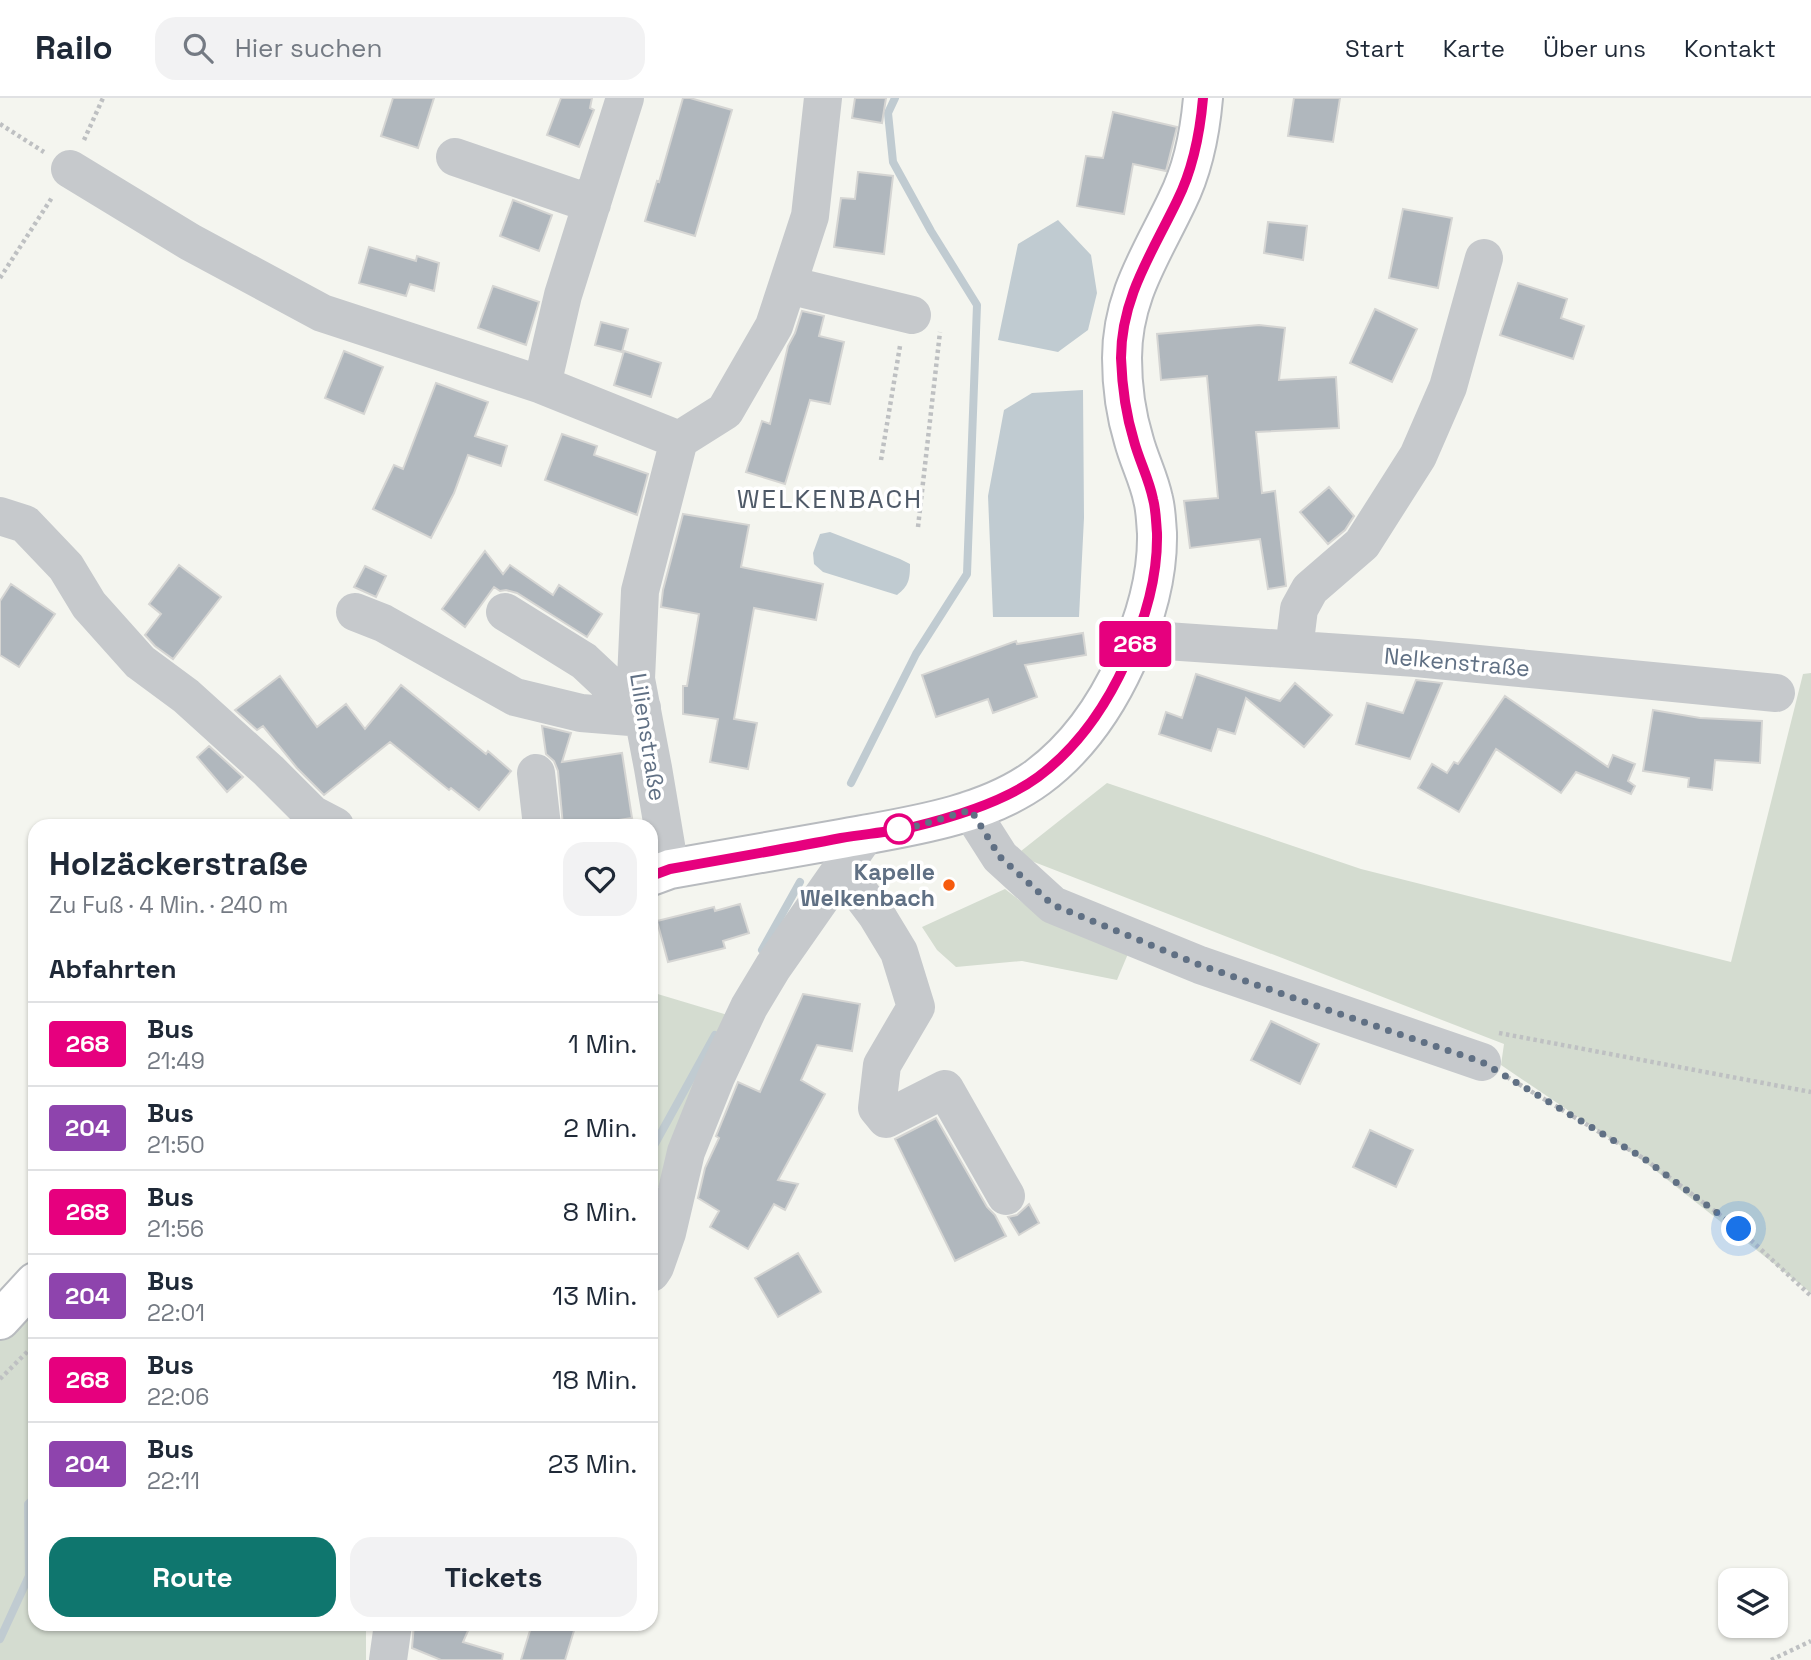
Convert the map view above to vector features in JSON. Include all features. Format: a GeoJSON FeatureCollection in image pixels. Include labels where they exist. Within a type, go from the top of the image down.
{"type":"FeatureCollection","features":[{"type":"Feature","properties":{"kind":"main road"},"geometry":{"type":"LineString","coordinates":[[661,873],[913,827],[971,810],[1003,797],[1037,777],[1072,746],[1094,718],[1117,682],[1137,639],[1148,607],[1156,570],[1157,533],[1153,499],[1133,439],[1124,394],[1121,356],[1127,308],[1143,268],[1184,184],[1195,152],[1203,98]]}},
{"type":"Feature","properties":{"kind":"main road"},"geometry":{"type":"LineString","coordinates":[[0,1320],[28,1290]]}},
{"type":"Feature","properties":{"kind":"street"},"geometry":{"type":"LineString","coordinates":[[542,385],[563,295],[625,98]]}},
{"type":"Feature","properties":{"kind":"street"},"geometry":{"type":"LineString","coordinates":[[70,169],[190,242],[323,313],[542,385],[679,440],[725,411],[774,326],[810,216],[823,98]]}},
{"type":"Feature","properties":{"kind":"street"},"geometry":{"type":"LineString","coordinates":[[455,158],[592,204]]}},
{"type":"Feature","properties":{"kind":"street"},"geometry":{"type":"LineString","coordinates":[[1294,649],[1300,609],[1310,589],[1362,544],[1418,456],[1448,387],[1484,258]]}},
{"type":"Feature","properties":{"kind":"street"},"geometry":{"type":"LineString","coordinates":[[788,285],[908,315]]}},
{"type":"Feature","properties":{"kind":"street","name":"Lilienstraße"},"geometry":{"type":"LineString","coordinates":[[650,819],[653,768],[636,679],[640,591],[679,440]]}},
{"type":"Feature","properties":{"kind":"street"},"geometry":{"type":"LineString","coordinates":[[0,516],[25,524],[65,567],[89,605],[140,663],[186,696],[312,814],[322,819]]}},
{"type":"Feature","properties":{"kind":"street"},"geometry":{"type":"LineString","coordinates":[[355,612],[383,622],[515,697],[581,713],[642,713]]}},
{"type":"Feature","properties":{"kind":"street"},"geometry":{"type":"LineString","coordinates":[[506,612],[584,661],[642,713]]}},
{"type":"Feature","properties":{"kind":"street","name":"Nelkenstraße"},"geometry":{"type":"LineString","coordinates":[[1137,639],[1416,658],[1776,693]]}},
{"type":"Feature","properties":{"kind":"street"},"geometry":{"type":"LineString","coordinates":[[536,773],[541,819]]}},
{"type":"Feature","properties":{"kind":"street"},"geometry":{"type":"LineString","coordinates":[[971,810],[1000,857],[1053,905],[1200,965],[1482,1062]]}},
{"type":"Feature","properties":{"kind":"street"},"geometry":{"type":"LineString","coordinates":[[658,1259],[686,1152],[749,1007],[773,967],[866,834]]}},
{"type":"Feature","properties":{"kind":"street"},"geometry":{"type":"LineString","coordinates":[[842,869],[876,914],[899,952],[916,1007],[882,1065],[877,1108],[886,1119],[945,1089],[1006,1196]]}},
{"type":"Feature","properties":{"kind":"street"},"geometry":{"type":"LineString","coordinates":[[388,1660],[392,1631]]}},
{"type":"Feature","properties":{"kind":"path"},"geometry":{"type":"LineString","coordinates":[[0,124],[70,169]]}},
{"type":"Feature","properties":{"kind":"path"},"geometry":{"type":"LineString","coordinates":[[881,460],[908,315],[941,322],[918,527]]}},
{"type":"Feature","properties":{"kind":"path"},"geometry":{"type":"LineString","coordinates":[[1811,1092],[1496,1032],[1482,1062],[1643,1158],[1739,1229],[1811,1296]]}},
{"type":"Feature","properties":{"kind":"path"},"geometry":{"type":"LineString","coordinates":[[0,1379],[28,1351]]}},
{"type":"Feature","properties":{"kind":"path"},"geometry":{"type":"LineString","coordinates":[[1771,1660],[1811,1641]]}},
{"type":"Feature","properties":{"kind":"shaded area"},"geometry":{"type":"Polygon","coordinates":[[[1058,220],[1091,255],[1097,293],[1088,330],[1058,352],[998,340],[1018,244],[1058,220]]]}},
{"type":"Feature","properties":{"kind":"shaded area"},"geometry":{"type":"Polygon","coordinates":[[[1083,390],[1084,518],[1079,617],[993,617],[988,496],[1004,410],[1032,393],[1083,390]]]}},
{"type":"Feature","properties":{"kind":"shaded area"},"geometry":{"type":"Polygon","coordinates":[[[830,532],[910,564],[909,578],[904,588],[897,595],[823,572],[814,564],[813,553],[820,534],[830,532]]]}},
{"type":"Feature","properties":{"kind":"shaded area"},"geometry":{"type":"Polygon","coordinates":[[[1811,673],[1811,1293],[1646,1163],[1501,1065],[1504,1044],[1016,855],[1107,783],[1361,869],[1731,962],[1803,674],[1811,673]]]}},
{"type":"Feature","properties":{"kind":"shaded area"},"geometry":{"type":"Polygon","coordinates":[[[1005,889],[1036,913],[1130,949],[1117,980],[1022,961],[956,967],[937,950],[922,927],[1005,889]]]}},
{"type":"Feature","properties":{"kind":"shaded area"},"geometry":{"type":"Polygon","coordinates":[[[658,994],[731,1016],[662,1186],[658,1187],[658,994]]]}},
{"type":"Feature","properties":{"kind":"shaded area"},"geometry":{"type":"Polygon","coordinates":[[[28,1303],[28,1631],[366,1631],[366,1660],[0,1660],[0,1330],[28,1303]]]}},
{"type":"Feature","properties":{"kind":"building"},"geometry":{"type":"Polygon","coordinates":[[[393,98],[434,98],[418,148],[381,136],[393,98]]]}},
{"type":"Feature","properties":{"kind":"building"},"geometry":{"type":"Polygon","coordinates":[[[561,98],[592,98],[590,108],[594,110],[579,147],[547,135],[561,98]]]}},
{"type":"Feature","properties":{"kind":"building"},"geometry":{"type":"Polygon","coordinates":[[[683,98],[732,110],[695,236],[645,221],[683,98]]]}},
{"type":"Feature","properties":{"kind":"building"},"geometry":{"type":"Polygon","coordinates":[[[855,98],[886,98],[882,123],[852,118],[855,98]]]}},
{"type":"Feature","properties":{"kind":"building"},"geometry":{"type":"Polygon","coordinates":[[[1294,98],[1340,98],[1333,142],[1288,136],[1294,98]]]}},
{"type":"Feature","properties":{"kind":"building"},"geometry":{"type":"Polygon","coordinates":[[[1113,112],[1177,127],[1166,171],[1133,164],[1124,214],[1077,206],[1086,156],[1103,158],[1113,112]]]}},
{"type":"Feature","properties":{"kind":"building"},"geometry":{"type":"Polygon","coordinates":[[[858,172],[893,176],[884,254],[834,247],[841,198],[855,199],[858,172]]]}},
{"type":"Feature","properties":{"kind":"building"},"geometry":{"type":"Polygon","coordinates":[[[513,200],[552,215],[539,251],[500,236],[513,200]]]}},
{"type":"Feature","properties":{"kind":"building"},"geometry":{"type":"Polygon","coordinates":[[[1403,209],[1452,218],[1438,288],[1389,278],[1403,209]]]}},
{"type":"Feature","properties":{"kind":"building"},"geometry":{"type":"Polygon","coordinates":[[[1268,222],[1307,226],[1303,260],[1264,253],[1268,222]]]}},
{"type":"Feature","properties":{"kind":"building"},"geometry":{"type":"Polygon","coordinates":[[[369,247],[416,261],[417,256],[439,263],[434,291],[410,284],[406,296],[359,283],[369,247]]]}},
{"type":"Feature","properties":{"kind":"building"},"geometry":{"type":"Polygon","coordinates":[[[1518,283],[1567,299],[1561,318],[1584,326],[1573,359],[1500,335],[1518,283]]]}},
{"type":"Feature","properties":{"kind":"building"},"geometry":{"type":"Polygon","coordinates":[[[493,286],[539,302],[526,345],[478,328],[493,286]]]}},
{"type":"Feature","properties":{"kind":"building"},"geometry":{"type":"Polygon","coordinates":[[[1375,309],[1417,329],[1392,382],[1350,363],[1375,309]]]}},
{"type":"Feature","properties":{"kind":"building"},"geometry":{"type":"Polygon","coordinates":[[[802,311],[824,316],[819,336],[844,342],[830,404],[810,400],[785,484],[746,472],[762,421],[770,424],[788,346],[802,311]]]}},
{"type":"Feature","properties":{"kind":"building"},"geometry":{"type":"Polygon","coordinates":[[[601,322],[628,329],[622,352],[595,345],[601,322]]]}},
{"type":"Feature","properties":{"kind":"building"},"geometry":{"type":"Polygon","coordinates":[[[1259,325],[1285,328],[1279,380],[1336,377],[1339,428],[1256,432],[1262,493],[1275,491],[1286,586],[1268,589],[1260,539],[1190,548],[1184,501],[1218,498],[1207,376],[1161,380],[1157,334],[1259,325]]]}},
{"type":"Feature","properties":{"kind":"building"},"geometry":{"type":"Polygon","coordinates":[[[344,351],[383,367],[364,414],[325,398],[344,351]]]}},
{"type":"Feature","properties":{"kind":"building"},"geometry":{"type":"Polygon","coordinates":[[[624,351],[661,363],[651,397],[614,385],[624,351]]]}},
{"type":"Feature","properties":{"kind":"building"},"geometry":{"type":"Polygon","coordinates":[[[436,383],[488,402],[475,436],[507,446],[501,466],[468,455],[454,493],[431,538],[373,509],[394,465],[403,469],[436,383]]]}},
{"type":"Feature","properties":{"kind":"building"},"geometry":{"type":"Polygon","coordinates":[[[562,434],[597,446],[594,455],[648,474],[637,515],[545,480],[562,434]]]}},
{"type":"Feature","properties":{"kind":"building"},"geometry":{"type":"Polygon","coordinates":[[[1329,487],[1354,516],[1345,530],[1328,544],[1300,512],[1329,487]]]}},
{"type":"Feature","properties":{"kind":"building"},"geometry":{"type":"Polygon","coordinates":[[[683,514],[749,525],[741,567],[823,584],[816,620],[754,608],[734,719],[757,723],[748,769],[710,762],[718,719],[683,714],[683,686],[687,686],[699,614],[661,607],[683,514]]]}},
{"type":"Feature","properties":{"kind":"building"},"geometry":{"type":"Polygon","coordinates":[[[485,551],[503,574],[510,565],[553,595],[559,585],[602,614],[587,637],[517,593],[500,591],[494,587],[465,627],[442,609],[485,551]]]}},
{"type":"Feature","properties":{"kind":"building"},"geometry":{"type":"Polygon","coordinates":[[[179,565],[221,597],[173,659],[145,635],[161,614],[149,604],[179,565]]]}},
{"type":"Feature","properties":{"kind":"building"},"geometry":{"type":"Polygon","coordinates":[[[365,566],[386,576],[376,597],[354,587],[365,566]]]}},
{"type":"Feature","properties":{"kind":"building"},"geometry":{"type":"Polygon","coordinates":[[[11,584],[55,614],[19,667],[0,655],[0,601],[11,584]]]}},
{"type":"Feature","properties":{"kind":"building"},"geometry":{"type":"Polygon","coordinates":[[[1083,633],[1086,655],[1025,665],[1037,697],[993,713],[988,699],[936,717],[922,675],[1016,641],[1017,644],[1083,633]]]}},
{"type":"Feature","properties":{"kind":"building"},"geometry":{"type":"Polygon","coordinates":[[[1196,674],[1280,701],[1295,683],[1332,715],[1304,747],[1246,698],[1235,734],[1218,729],[1211,751],[1159,734],[1166,712],[1182,718],[1196,674]]]}},
{"type":"Feature","properties":{"kind":"building"},"geometry":{"type":"Polygon","coordinates":[[[280,676],[317,727],[346,704],[365,729],[401,685],[511,771],[479,810],[451,788],[449,790],[390,742],[324,795],[297,768],[263,726],[257,730],[235,710],[280,676]]]}},
{"type":"Feature","properties":{"kind":"building"},"geometry":{"type":"Polygon","coordinates":[[[1416,680],[1442,683],[1410,759],[1356,744],[1367,703],[1403,713],[1416,680]]]}},
{"type":"Feature","properties":{"kind":"building"},"geometry":{"type":"Polygon","coordinates":[[[1505,696],[1608,767],[1613,755],[1635,764],[1628,781],[1635,786],[1631,794],[1576,772],[1561,793],[1496,749],[1459,812],[1418,788],[1432,764],[1447,773],[1454,762],[1458,764],[1505,696]]]}},
{"type":"Feature","properties":{"kind":"building"},"geometry":{"type":"Polygon","coordinates":[[[1653,710],[1700,718],[1762,721],[1760,763],[1715,760],[1712,790],[1688,787],[1689,778],[1643,771],[1653,710]]]}},
{"type":"Feature","properties":{"kind":"building"},"geometry":{"type":"Polygon","coordinates":[[[542,726],[571,733],[562,762],[622,753],[632,818],[562,819],[558,771],[554,761],[546,754],[542,726]]]}},
{"type":"Feature","properties":{"kind":"building"},"geometry":{"type":"Polygon","coordinates":[[[209,746],[243,777],[227,792],[197,757],[209,746]]]}},
{"type":"Feature","properties":{"kind":"building"},"geometry":{"type":"Polygon","coordinates":[[[740,904],[749,933],[723,941],[725,948],[668,962],[658,921],[714,907],[715,911],[740,904]]]}},
{"type":"Feature","properties":{"kind":"building"},"geometry":{"type":"Polygon","coordinates":[[[803,994],[860,1004],[852,1051],[817,1045],[801,1080],[825,1094],[778,1180],[798,1184],[785,1210],[774,1204],[748,1249],[710,1227],[719,1211],[698,1198],[705,1168],[719,1138],[716,1136],[738,1082],[760,1092],[803,994]]]}},
{"type":"Feature","properties":{"kind":"building"},"geometry":{"type":"Polygon","coordinates":[[[1271,1021],[1319,1044],[1300,1084],[1251,1060],[1271,1021]]]}},
{"type":"Feature","properties":{"kind":"building"},"geometry":{"type":"Polygon","coordinates":[[[936,1118],[1006,1236],[955,1261],[895,1139],[936,1118]]]}},
{"type":"Feature","properties":{"kind":"building"},"geometry":{"type":"Polygon","coordinates":[[[1370,1130],[1413,1150],[1396,1187],[1353,1167],[1370,1130]]]}},
{"type":"Feature","properties":{"kind":"building"},"geometry":{"type":"Polygon","coordinates":[[[1029,1204],[1039,1223],[1019,1235],[1008,1217],[1017,1215],[1029,1204]]]}},
{"type":"Feature","properties":{"kind":"building"},"geometry":{"type":"Polygon","coordinates":[[[798,1253],[821,1292],[778,1317],[755,1278],[798,1253]]]}},
{"type":"Feature","properties":{"kind":"building"},"geometry":{"type":"Polygon","coordinates":[[[413,1631],[468,1631],[463,1642],[503,1654],[502,1660],[441,1660],[412,1648],[413,1631]]]}},
{"type":"Feature","properties":{"kind":"building"},"geometry":{"type":"Polygon","coordinates":[[[530,1631],[574,1631],[565,1660],[521,1660],[530,1631]]]}},
{"type":"Feature","properties":{"kind":"waterway"},"geometry":{"type":"LineString","coordinates":[[851,783],[916,654],[967,574],[977,305],[931,231],[893,162],[888,113],[895,98]]}},
{"type":"Feature","properties":{"kind":"waterway"},"geometry":{"type":"LineString","coordinates":[[762,950],[800,882]]}},
{"type":"Feature","properties":{"kind":"waterway"},"geometry":{"type":"LineString","coordinates":[[658,1138],[715,1035]]}},
{"type":"Feature","properties":{"kind":"waterway"},"geometry":{"type":"LineString","coordinates":[[0,1639],[28,1578]]}},
{"type":"Feature","properties":{"kind":"bus line","name":"268"},"geometry":{"type":"LineString","coordinates":[[658,873],[670,869],[913,827],[971,810],[1003,797],[1037,777],[1072,746],[1094,718],[1117,682],[1137,639],[1148,607],[1156,570],[1157,533],[1153,499],[1133,439],[1124,394],[1121,356],[1127,308],[1143,268],[1180,195],[1195,152],[1203,98]]}},
{"type":"Feature","properties":{"kind":"place","name":"Kapelle Welkenbach"},"geometry":{"type":"Point","coordinates":[949,885]}},
{"type":"Feature","properties":{"kind":"district","name":"WELKENBACH"},"geometry":{"type":"Point","coordinates":[830,499]}},
{"type":"Feature","properties":{"kind":"route"},"geometry":{"type":"LineString","coordinates":[[899,829],[889,830],[913,827],[971,810],[1000,857],[1053,905],[1200,965],[1482,1062],[1643,1158],[1739,1229]]}}]}
